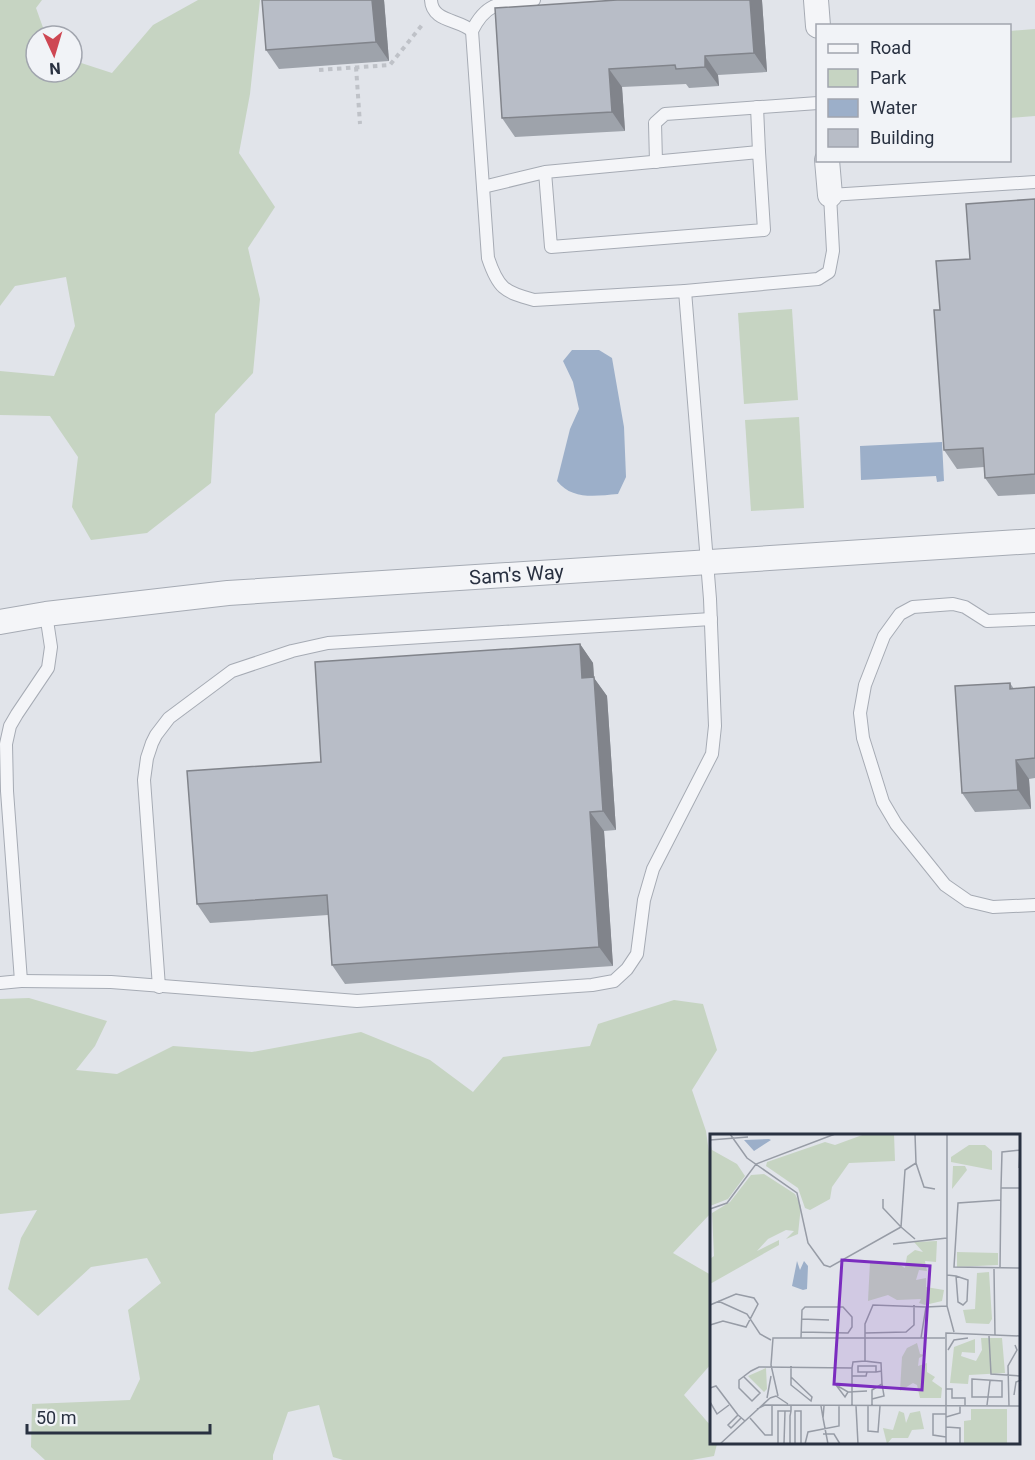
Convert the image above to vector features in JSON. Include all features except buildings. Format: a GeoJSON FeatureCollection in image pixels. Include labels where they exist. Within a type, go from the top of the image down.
{"type":"FeatureCollection","features":[{"type":"Feature","properties":{"kind":"street"},"geometry":{"type":"LineString","coordinates":[[816,0],[818,24]]}},
{"type":"Feature","properties":{"kind":"street"},"geometry":{"type":"LineString","coordinates":[[827,162],[830,195]]}},
{"type":"Feature","properties":{"kind":"street","name":"Sam's Way"},"geometry":{"type":"LineString","coordinates":[[0,622],[46,614],[228,593],[1035,541]]}},
{"type":"Feature","properties":{"kind":"lane"},"geometry":{"type":"LineString","coordinates":[[431,0],[431,5],[438,16],[467,26],[472,31]]}},
{"type":"Feature","properties":{"kind":"lane"},"geometry":{"type":"LineString","coordinates":[[534,0],[500,3],[489,7],[478,19],[472,31],[488,258],[495,279],[512,294],[534,300],[685,291],[818,279],[829,272],[833,250],[830,195],[1035,182]]}},
{"type":"Feature","properties":{"kind":"lane"},"geometry":{"type":"LineString","coordinates":[[656,162],[655,123],[665,114],[816,103]]}},
{"type":"Feature","properties":{"kind":"lane"},"geometry":{"type":"LineString","coordinates":[[544,172],[551,247],[764,230],[757,107]]}},
{"type":"Feature","properties":{"kind":"lane"},"geometry":{"type":"LineString","coordinates":[[483,187],[544,172],[759,152]]}},
{"type":"Feature","properties":{"kind":"lane"},"geometry":{"type":"LineString","coordinates":[[0,983],[21,981],[111,982],[357,1001],[592,985],[614,981],[627,969],[637,954],[644,900],[653,869],[712,754],[715,726],[711,619],[685,291]]}},
{"type":"Feature","properties":{"kind":"lane"},"geometry":{"type":"LineString","coordinates":[[1035,619],[987,621],[965,607],[953,604],[913,607],[900,614],[884,636],[864,685],[860,713],[863,738],[883,802],[896,824],[945,885],[968,901],[993,907],[1035,905]]}},
{"type":"Feature","properties":{"kind":"lane"},"geometry":{"type":"LineString","coordinates":[[21,981],[4,791],[5,727],[48,668],[51,646],[46,614]]}},
{"type":"Feature","properties":{"kind":"lane"},"geometry":{"type":"LineString","coordinates":[[159,987],[144,780],[147,758],[156,735],[169,718],[232,671],[292,651],[328,643],[711,619]]}},
{"type":"Feature","properties":{"kind":"path"},"geometry":{"type":"LineString","coordinates":[[319,70],[390,65],[422,25]]}},
{"type":"Feature","properties":{"kind":"path"},"geometry":{"type":"LineString","coordinates":[[356,67],[360,124]]}},
{"type":"Feature","properties":{"kind":"green space"},"geometry":{"type":"Polygon","coordinates":[[[0,0],[42,0],[36,8],[42,24],[24,24],[24,84],[84,84],[84,64],[112,73],[153,25],[198,0],[260,0],[250,94],[239,153],[275,207],[248,248],[260,299],[253,373],[215,414],[211,483],[147,533],[91,540],[72,507],[78,457],[50,416],[0,415],[0,371],[54,376],[75,326],[66,277],[15,286],[0,306],[0,0]]]}},
{"type":"Feature","properties":{"kind":"green space"},"geometry":{"type":"Polygon","coordinates":[[[1035,29],[1035,116],[1011,118],[1011,31],[1035,29]]]}},
{"type":"Feature","properties":{"kind":"green space"},"geometry":{"type":"Polygon","coordinates":[[[792,309],[798,400],[744,404],[738,313],[792,309]]]}},
{"type":"Feature","properties":{"kind":"green space"},"geometry":{"type":"Polygon","coordinates":[[[799,417],[804,508],[751,511],[745,420],[799,417]]]}},
{"type":"Feature","properties":{"kind":"green space"},"geometry":{"type":"Polygon","coordinates":[[[29,998],[107,1021],[95,1046],[76,1070],[117,1074],[173,1046],[252,1052],[361,1032],[430,1060],[473,1092],[503,1057],[590,1046],[598,1024],[674,1000],[703,1004],[717,1050],[692,1090],[706,1131],[710,1160],[710,1214],[673,1253],[710,1274],[710,1365],[684,1395],[710,1425],[710,1445],[717,1445],[714,1456],[692,1460],[343,1460],[333,1457],[319,1405],[288,1412],[273,1460],[45,1460],[31,1447],[32,1404],[130,1400],[140,1379],[128,1310],[161,1283],[147,1258],[91,1267],[38,1316],[8,1289],[21,1238],[37,1210],[0,1214],[0,999],[29,998]]]}},
{"type":"Feature","properties":{"kind":"water"},"geometry":{"type":"Polygon","coordinates":[[[572,350],[599,350],[612,358],[624,427],[626,477],[618,494],[593,496],[577,494],[557,481],[570,429],[579,409],[573,382],[563,361],[572,350]]]}},
{"type":"Feature","properties":{"kind":"water"},"geometry":{"type":"Polygon","coordinates":[[[942,442],[944,481],[937,482],[936,476],[861,480],[860,446],[942,442]]]}}]}
